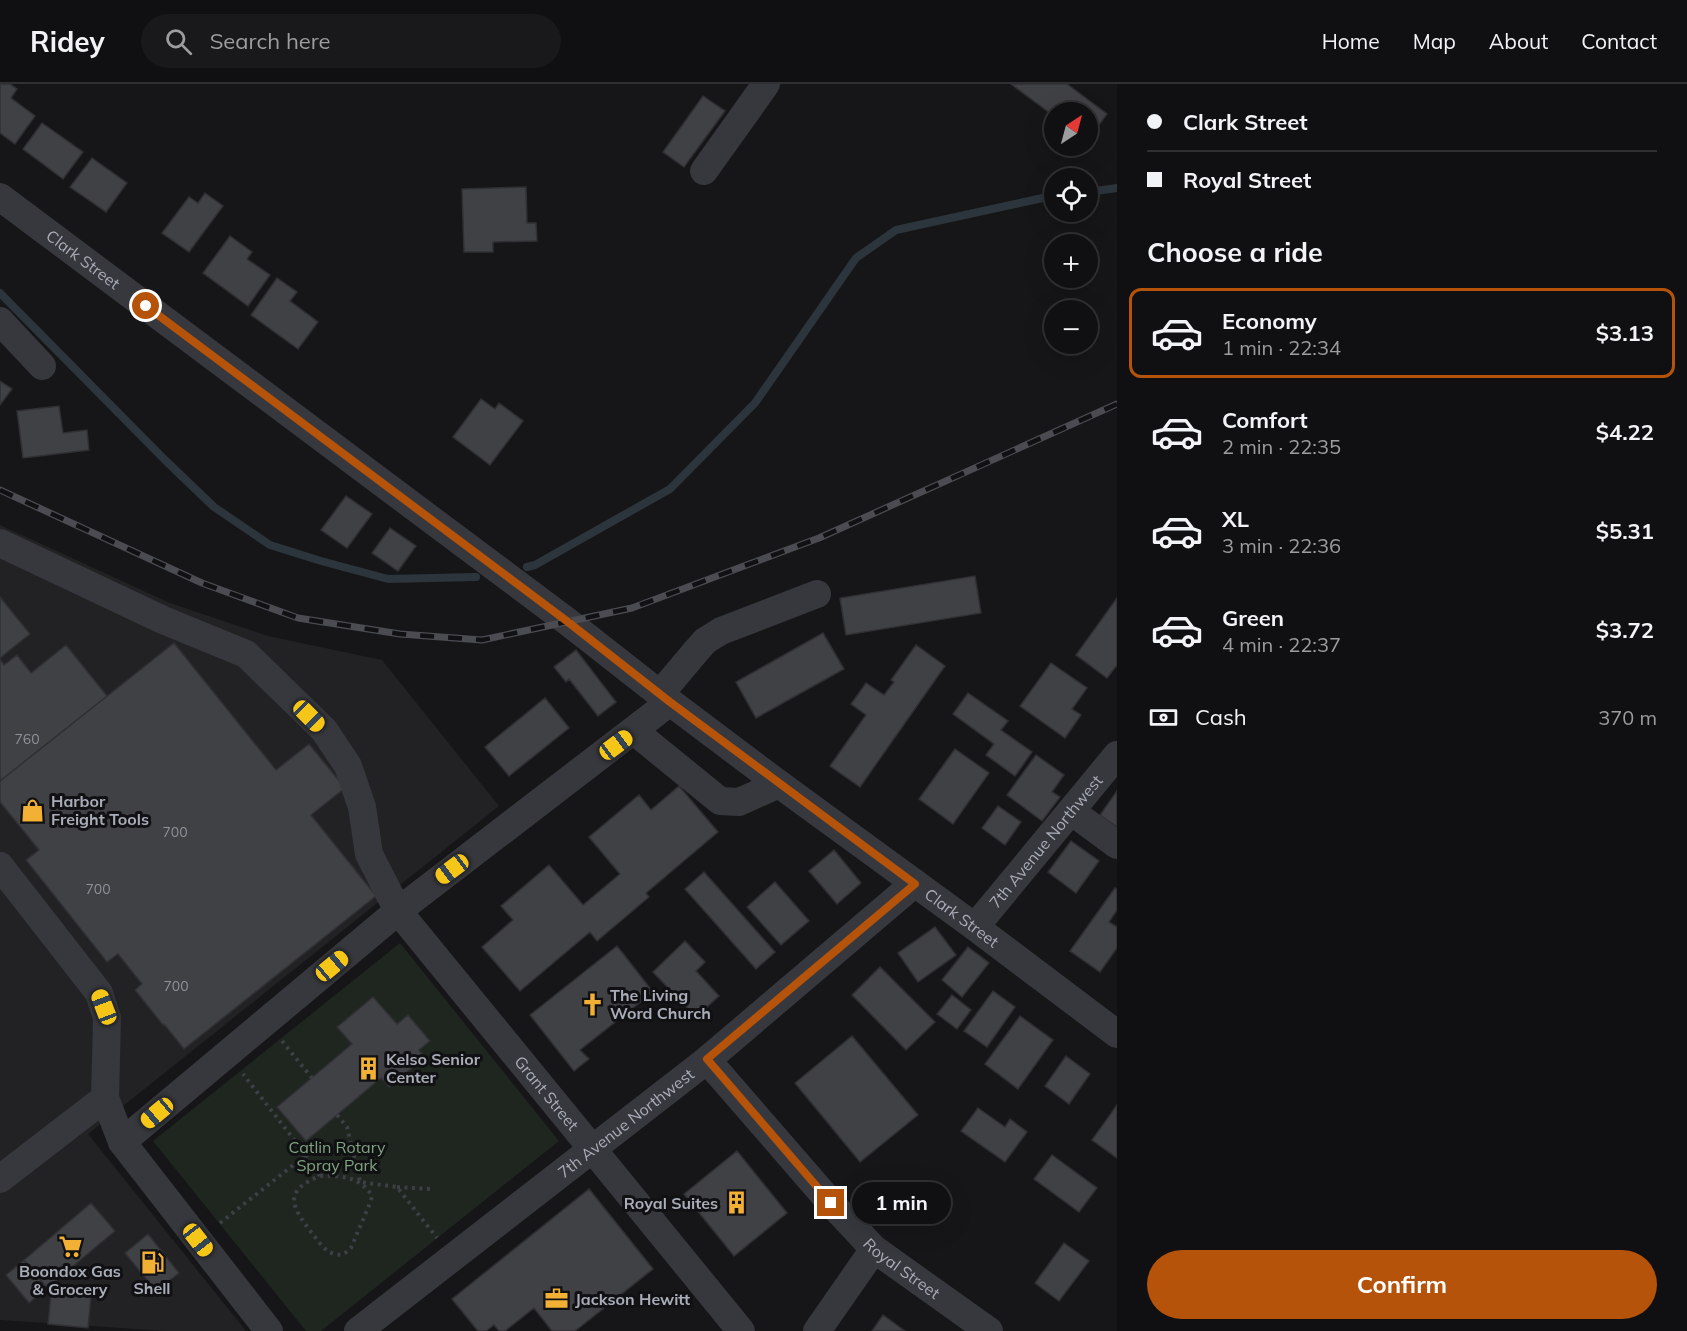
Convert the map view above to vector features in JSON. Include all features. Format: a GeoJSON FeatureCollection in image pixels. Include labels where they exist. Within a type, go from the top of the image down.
{"type":"FeatureCollection","features":[{"type":"Feature","properties":{"kind":"street"},"geometry":{"type":"LineString","coordinates":[[704,171],[766,84]]}},
{"type":"Feature","properties":{"kind":"street","name":"Clark Street"},"geometry":{"type":"LineString","coordinates":[[0,197],[549,608],[778,783],[1117,1034]]}},
{"type":"Feature","properties":{"kind":"street"},"geometry":{"type":"LineString","coordinates":[[0,321],[42,366]]}},
{"type":"Feature","properties":{"kind":"street","name":"Grant Street"},"geometry":{"type":"LineString","coordinates":[[0,543],[163,620],[246,654],[324,730],[348,766],[362,807],[369,854],[398,911],[741,1331]]}},
{"type":"Feature","properties":{"kind":"street"},"geometry":{"type":"LineString","coordinates":[[122,1142],[398,911],[634,731],[665,698],[705,641],[721,631],[818,594]]}},
{"type":"Feature","properties":{"kind":"street"},"geometry":{"type":"LineString","coordinates":[[634,731],[720,801],[739,802],[778,783]]}},
{"type":"Feature","properties":{"kind":"street","name":"7th Avenue Northwest"},"geometry":{"type":"LineString","coordinates":[[975,927],[1117,755]]}},
{"type":"Feature","properties":{"kind":"street"},"geometry":{"type":"LineString","coordinates":[[1071,811],[1117,845]]}},
{"type":"Feature","properties":{"kind":"street"},"geometry":{"type":"LineString","coordinates":[[0,866],[99,993],[107,1018],[105,1098],[122,1142],[269,1331]]}},
{"type":"Feature","properties":{"kind":"street","name":"7th Avenue Northwest"},"geometry":{"type":"LineString","coordinates":[[358,1331],[707,1059],[915,884]]}},
{"type":"Feature","properties":{"kind":"street","name":"Royal Street"},"geometry":{"type":"LineString","coordinates":[[707,1059],[831,1203],[874,1249],[989,1331]]}},
{"type":"Feature","properties":{"kind":"street"},"geometry":{"type":"LineString","coordinates":[[0,1179],[105,1098]]}},
{"type":"Feature","properties":{"kind":"street"},"geometry":{"type":"LineString","coordinates":[[817,1331],[874,1249]]}},
{"type":"Feature","properties":{"kind":"path"},"geometry":{"type":"LineString","coordinates":[[266,1021],[312,1078]]}},
{"type":"Feature","properties":{"kind":"path"},"geometry":{"type":"LineString","coordinates":[[227,1054],[320,1176]]}},
{"type":"Feature","properties":{"kind":"path"},"geometry":{"type":"LineString","coordinates":[[337,1115],[347,1127],[360,1182],[372,1196],[351,1248],[347,1252],[335,1255],[323,1247],[297,1213],[293,1203],[294,1195],[308,1181],[320,1176],[334,1176],[360,1182],[430,1189]]}},
{"type":"Feature","properties":{"kind":"path"},"geometry":{"type":"LineString","coordinates":[[198,1240],[306,1155]]}},
{"type":"Feature","properties":{"kind":"path"},"geometry":{"type":"LineString","coordinates":[[397,1187],[452,1257]]}},
{"type":"Feature","properties":{"kind":"shaded area"},"geometry":{"type":"Polygon","coordinates":[[[0,525],[170,603],[268,636],[382,660],[499,806],[88,1134],[246,1331],[166,1331],[0,1320],[0,525]]]}},
{"type":"Feature","properties":{"kind":"green space","name":"Catlin Rotary Spray Park"},"geometry":{"type":"Polygon","coordinates":[[[400,943],[559,1141],[321,1331],[306,1331],[153,1141],[400,943]]]}},
{"type":"Feature","properties":{"kind":"building"},"geometry":{"type":"Polygon","coordinates":[[[0,84],[10,84],[17,89],[11,98],[35,116],[15,144],[0,133],[0,84]]]}},
{"type":"Feature","properties":{"kind":"building"},"geometry":{"type":"Polygon","coordinates":[[[1011,84],[1067,84],[1091,102],[1044,102],[1044,109],[1011,84]]]}},
{"type":"Feature","properties":{"kind":"building"},"geometry":{"type":"Polygon","coordinates":[[[703,96],[725,111],[684,167],[663,152],[703,96]]]}},
{"type":"Feature","properties":{"kind":"building"},"geometry":{"type":"Polygon","coordinates":[[[1098,107],[1107,114],[1098,126],[1098,107]]]}},
{"type":"Feature","properties":{"kind":"building"},"geometry":{"type":"Polygon","coordinates":[[[42,123],[83,152],[63,179],[23,149],[42,123]]]}},
{"type":"Feature","properties":{"kind":"building"},"geometry":{"type":"Polygon","coordinates":[[[92,158],[127,183],[106,212],[70,187],[92,158]]]}},
{"type":"Feature","properties":{"kind":"building"},"geometry":{"type":"Polygon","coordinates":[[[526,187],[527,223],[536,223],[537,241],[493,242],[493,252],[464,252],[462,189],[526,187]]]}},
{"type":"Feature","properties":{"kind":"building"},"geometry":{"type":"Polygon","coordinates":[[[205,193],[223,206],[189,252],[162,233],[189,197],[198,203],[205,193]]]}},
{"type":"Feature","properties":{"kind":"building"},"geometry":{"type":"Polygon","coordinates":[[[230,236],[252,252],[247,259],[270,275],[248,306],[203,273],[230,236]]]}},
{"type":"Feature","properties":{"kind":"building"},"geometry":{"type":"Polygon","coordinates":[[[277,278],[297,292],[290,301],[318,322],[298,349],[251,315],[277,278]]]}},
{"type":"Feature","properties":{"kind":"building"},"geometry":{"type":"Polygon","coordinates":[[[0,381],[12,389],[0,405],[0,381]]]}},
{"type":"Feature","properties":{"kind":"building"},"geometry":{"type":"Polygon","coordinates":[[[481,399],[495,409],[499,403],[523,421],[490,465],[453,437],[481,399]]]}},
{"type":"Feature","properties":{"kind":"building"},"geometry":{"type":"Polygon","coordinates":[[[59,406],[63,433],[87,430],[89,450],[23,458],[17,411],[59,406]]]}},
{"type":"Feature","properties":{"kind":"building"},"geometry":{"type":"Polygon","coordinates":[[[346,496],[372,514],[347,548],[321,530],[346,496]]]}},
{"type":"Feature","properties":{"kind":"building"},"geometry":{"type":"Polygon","coordinates":[[[390,528],[416,546],[398,571],[372,553],[390,528]]]}},
{"type":"Feature","properties":{"kind":"building"},"geometry":{"type":"Polygon","coordinates":[[[975,576],[981,613],[846,635],[840,598],[975,576]]]}},
{"type":"Feature","properties":{"kind":"building"},"geometry":{"type":"Polygon","coordinates":[[[0,597],[30,634],[0,658],[0,597]]]}},
{"type":"Feature","properties":{"kind":"building"},"geometry":{"type":"Polygon","coordinates":[[[1117,598],[1117,665],[1107,678],[1076,655],[1117,598]]]}},
{"type":"Feature","properties":{"kind":"building"},"geometry":{"type":"Polygon","coordinates":[[[823,633],[844,669],[756,718],[736,682],[823,633]]]}},
{"type":"Feature","properties":{"kind":"building"},"geometry":{"type":"Polygon","coordinates":[[[174,643],[276,770],[309,744],[345,788],[311,815],[376,896],[184,1049],[135,990],[142,984],[118,954],[107,962],[26,860],[39,850],[0,802],[0,781],[174,643]]]}},
{"type":"Feature","properties":{"kind":"building"},"geometry":{"type":"Polygon","coordinates":[[[66,645],[107,696],[0,781],[0,659],[4,665],[17,655],[31,673],[66,645]]]}},
{"type":"Feature","properties":{"kind":"building"},"geometry":{"type":"Polygon","coordinates":[[[916,645],[945,666],[860,787],[830,766],[866,715],[851,704],[866,683],[884,695],[894,682],[891,680],[916,645]]]}},
{"type":"Feature","properties":{"kind":"building"},"geometry":{"type":"Polygon","coordinates":[[[576,650],[616,702],[598,716],[569,679],[566,682],[554,667],[576,650]]]}},
{"type":"Feature","properties":{"kind":"building"},"geometry":{"type":"Polygon","coordinates":[[[1051,663],[1087,688],[1072,709],[1081,715],[1065,738],[1020,706],[1051,663]]]}},
{"type":"Feature","properties":{"kind":"building"},"geometry":{"type":"Polygon","coordinates":[[[968,693],[1008,721],[1001,730],[1032,752],[1015,776],[986,755],[994,744],[953,714],[968,693]]]}},
{"type":"Feature","properties":{"kind":"building"},"geometry":{"type":"Polygon","coordinates":[[[545,698],[569,728],[509,776],[485,747],[545,698]]]}},
{"type":"Feature","properties":{"kind":"building"},"geometry":{"type":"Polygon","coordinates":[[[955,749],[989,773],[953,824],[919,799],[955,749]]]}},
{"type":"Feature","properties":{"kind":"building"},"geometry":{"type":"Polygon","coordinates":[[[1036,755],[1064,775],[1052,792],[1060,797],[1042,821],[1007,795],[1036,755]]]}},
{"type":"Feature","properties":{"kind":"building"},"geometry":{"type":"Polygon","coordinates":[[[679,786],[718,832],[646,893],[649,897],[597,941],[590,932],[520,991],[482,947],[513,920],[501,906],[549,865],[583,905],[620,874],[589,837],[639,795],[651,810],[679,786]]]}},
{"type":"Feature","properties":{"kind":"building"},"geometry":{"type":"Polygon","coordinates":[[[1117,791],[1117,827],[1100,815],[1117,791]]]}},
{"type":"Feature","properties":{"kind":"building"},"geometry":{"type":"Polygon","coordinates":[[[998,806],[1021,822],[1005,845],[982,828],[998,806]]]}},
{"type":"Feature","properties":{"kind":"building"},"geometry":{"type":"Polygon","coordinates":[[[1071,841],[1099,861],[1076,893],[1048,872],[1071,841]]]}},
{"type":"Feature","properties":{"kind":"building"},"geometry":{"type":"Polygon","coordinates":[[[834,850],[861,883],[837,904],[809,871],[834,850]]]}},
{"type":"Feature","properties":{"kind":"building"},"geometry":{"type":"Polygon","coordinates":[[[704,872],[775,952],[756,969],[685,889],[704,872]]]}},
{"type":"Feature","properties":{"kind":"building"},"geometry":{"type":"Polygon","coordinates":[[[775,882],[809,921],[781,945],[747,907],[775,882]]]}},
{"type":"Feature","properties":{"kind":"building"},"geometry":{"type":"Polygon","coordinates":[[[1115,888],[1117,889],[1117,910],[1109,922],[1117,927],[1117,948],[1100,972],[1070,951],[1115,888]]]}},
{"type":"Feature","properties":{"kind":"building"},"geometry":{"type":"Polygon","coordinates":[[[935,927],[956,955],[918,982],[898,953],[935,927]]]}},
{"type":"Feature","properties":{"kind":"building"},"geometry":{"type":"Polygon","coordinates":[[[685,941],[705,962],[696,971],[719,996],[696,1017],[653,972],[685,941]]]}},
{"type":"Feature","properties":{"kind":"building","name":"The Living Word Church"},"geometry":{"type":"Polygon","coordinates":[[[617,946],[653,992],[580,1050],[589,1059],[574,1071],[530,1015],[617,946]]]}},
{"type":"Feature","properties":{"kind":"building"},"geometry":{"type":"Polygon","coordinates":[[[968,947],[989,963],[962,997],[942,980],[968,947]]]}},
{"type":"Feature","properties":{"kind":"building"},"geometry":{"type":"Polygon","coordinates":[[[880,967],[935,1022],[906,1050],[852,995],[880,967]]]}},
{"type":"Feature","properties":{"kind":"building"},"geometry":{"type":"Polygon","coordinates":[[[993,991],[1015,1007],[987,1047],[964,1031],[993,991]]]}},
{"type":"Feature","properties":{"kind":"building"},"geometry":{"type":"Polygon","coordinates":[[[952,995],[971,1010],[957,1029],[937,1014],[952,995]]]}},
{"type":"Feature","properties":{"kind":"building","name":"Kelso Senior Center"},"geometry":{"type":"Polygon","coordinates":[[[373,997],[397,1024],[408,1015],[430,1041],[419,1050],[425,1057],[389,1087],[381,1078],[306,1141],[277,1107],[352,1044],[337,1027],[373,997]]]}},
{"type":"Feature","properties":{"kind":"building"},"geometry":{"type":"Polygon","coordinates":[[[1020,1016],[1053,1040],[1018,1089],[985,1064],[1020,1016]]]}},
{"type":"Feature","properties":{"kind":"building"},"geometry":{"type":"Polygon","coordinates":[[[852,1036],[918,1115],[860,1162],[795,1083],[852,1036]]]}},
{"type":"Feature","properties":{"kind":"building"},"geometry":{"type":"Polygon","coordinates":[[[1066,1056],[1090,1074],[1069,1104],[1045,1086],[1066,1056]]]}},
{"type":"Feature","properties":{"kind":"building"},"geometry":{"type":"Polygon","coordinates":[[[1117,1105],[1117,1158],[1092,1140],[1117,1105]]]}},
{"type":"Feature","properties":{"kind":"building"},"geometry":{"type":"Polygon","coordinates":[[[978,1108],[1005,1127],[1010,1119],[1027,1132],[1005,1162],[961,1131],[978,1108]]]}},
{"type":"Feature","properties":{"kind":"building","name":"Royal Suites"},"geometry":{"type":"Polygon","coordinates":[[[737,1151],[787,1213],[734,1256],[684,1194],[737,1151]]]}},
{"type":"Feature","properties":{"kind":"building"},"geometry":{"type":"Polygon","coordinates":[[[1052,1155],[1097,1188],[1079,1212],[1034,1179],[1052,1155]]]}},
{"type":"Feature","properties":{"kind":"building"},"geometry":{"type":"Polygon","coordinates":[[[589,1189],[653,1269],[575,1331],[552,1331],[534,1308],[505,1331],[499,1331],[494,1325],[486,1331],[478,1331],[452,1299],[589,1189]]]}},
{"type":"Feature","properties":{"kind":"building","name":"Boondox Gas & Grocery"},"geometry":{"type":"Polygon","coordinates":[[[91,1203],[115,1231],[47,1288],[24,1260],[91,1203]]]}},
{"type":"Feature","properties":{"kind":"building","name":"Shell"},"geometry":{"type":"Polygon","coordinates":[[[148,1234],[179,1273],[156,1291],[125,1253],[148,1234]]]}},
{"type":"Feature","properties":{"kind":"building"},"geometry":{"type":"Polygon","coordinates":[[[1064,1243],[1089,1261],[1059,1301],[1035,1283],[1064,1243]]]}},
{"type":"Feature","properties":{"kind":"building"},"geometry":{"type":"Polygon","coordinates":[[[24,1260],[47,1288],[29,1303],[6,1275],[24,1260]]]}},
{"type":"Feature","properties":{"kind":"building","name":"Shell"},"geometry":{"type":"Polygon","coordinates":[[[51,1293],[91,1297],[88,1328],[48,1324],[51,1293]]]}},
{"type":"Feature","properties":{"kind":"building"},"geometry":{"type":"Polygon","coordinates":[[[883,1315],[905,1331],[872,1331],[883,1315]]]}},
{"type":"Feature","properties":{"kind":"waterway"},"geometry":{"type":"LineString","coordinates":[[1098,191],[1117,188]]}},
{"type":"Feature","properties":{"kind":"waterway"},"geometry":{"type":"LineString","coordinates":[[527,567],[535,565],[670,489],[755,403],[856,258],[896,230],[1044,198]]}},
{"type":"Feature","properties":{"kind":"waterway"},"geometry":{"type":"LineString","coordinates":[[0,293],[214,507],[270,545],[388,579],[476,577]]}},
{"type":"Feature","properties":{"kind":"railway"},"geometry":{"type":"LineString","coordinates":[[0,490],[202,583],[298,618],[400,634],[482,640],[632,608],[819,538],[1117,404]]}},
{"type":"Feature","properties":{"kind":"place","name":"Harbor Freight Tools"},"geometry":{"type":"Point","coordinates":[33,810]}},
{"type":"Feature","properties":{"kind":"place","name":"The Living Word Church"},"geometry":{"type":"Point","coordinates":[592,1004]}},
{"type":"Feature","properties":{"kind":"place","name":"Kelso Senior Center"},"geometry":{"type":"Point","coordinates":[368,1068]}},
{"type":"Feature","properties":{"kind":"place","name":"Royal Suites"},"geometry":{"type":"Point","coordinates":[736,1203]}},
{"type":"Feature","properties":{"kind":"place","name":"Boondox Gas & Grocery"},"geometry":{"type":"Point","coordinates":[70,1246]}},
{"type":"Feature","properties":{"kind":"place","name":"Shell"},"geometry":{"type":"Point","coordinates":[152,1263]}},
{"type":"Feature","properties":{"kind":"place","name":"Jackson Hewitt"},"geometry":{"type":"Point","coordinates":[557,1299]}},
{"type":"Feature","properties":{"kind":"route"},"geometry":{"type":"LineString","coordinates":[[146,306],[915,884],[707,1059],[831,1203]]}}]}
